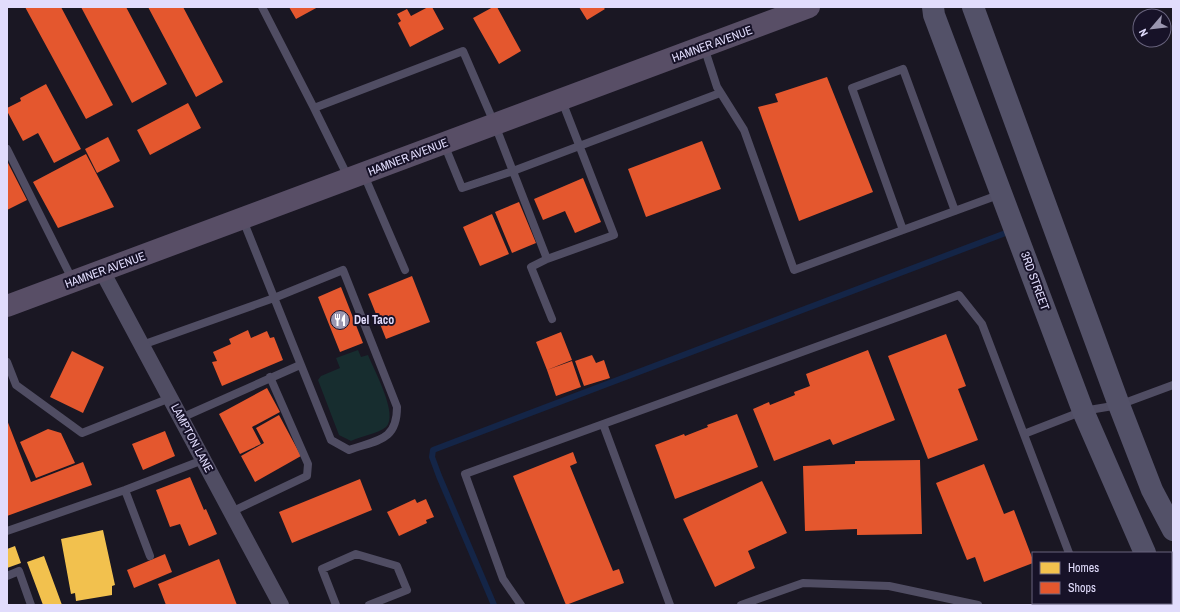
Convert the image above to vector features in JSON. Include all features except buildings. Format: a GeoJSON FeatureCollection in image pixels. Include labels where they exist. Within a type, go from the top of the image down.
{"type":"FeatureCollection","features":[{"type":"Feature","properties":{"kind":"main road","name":"HAMNER AVENUE"},"geometry":{"type":"LineString","coordinates":[[7,306],[809,7]]}},
{"type":"Feature","properties":{"kind":"street","name":"3RD STREET"},"geometry":{"type":"LineString","coordinates":[[933,7],[934,15],[1083,411],[1145,552]]}},
{"type":"Feature","properties":{"kind":"street"},"geometry":{"type":"LineString","coordinates":[[974,7],[1119,404],[1152,490],[1173,530]]}},
{"type":"Feature","properties":{"kind":"street","name":"LAMPTON LANE"},"geometry":{"type":"LineString","coordinates":[[102,271],[281,605]]}},
{"type":"Feature","properties":{"kind":"lane"},"geometry":{"type":"LineString","coordinates":[[262,7],[314,108],[356,177],[405,270]]}},
{"type":"Feature","properties":{"kind":"lane"},"geometry":{"type":"LineString","coordinates":[[704,46],[720,93],[744,130],[794,270],[1002,194]]}},
{"type":"Feature","properties":{"kind":"lane"},"geometry":{"type":"LineString","coordinates":[[314,108],[463,51],[495,125],[547,259]]}},
{"type":"Feature","properties":{"kind":"lane"},"geometry":{"type":"LineString","coordinates":[[903,230],[852,88],[903,69],[955,211]]}},
{"type":"Feature","properties":{"kind":"lane"},"geometry":{"type":"LineString","coordinates":[[444,144],[462,188],[513,171],[720,93]]}},
{"type":"Feature","properties":{"kind":"lane"},"geometry":{"type":"LineString","coordinates":[[552,319],[531,267],[547,259],[614,235],[562,100]]}},
{"type":"Feature","properties":{"kind":"lane"},"geometry":{"type":"LineString","coordinates":[[7,149],[73,281]]}},
{"type":"Feature","properties":{"kind":"lane"},"geometry":{"type":"LineString","coordinates":[[142,345],[274,298],[343,270],[397,407],[396,424],[392,432],[385,437],[349,450],[331,440],[300,365],[274,298],[242,219]]}},
{"type":"Feature","properties":{"kind":"lane"},"geometry":{"type":"LineString","coordinates":[[521,605],[503,579],[465,474],[959,295],[982,324],[1069,552]]}},
{"type":"Feature","properties":{"kind":"lane"},"geometry":{"type":"LineString","coordinates":[[7,362],[16,385],[82,433],[170,398]]}},
{"type":"Feature","properties":{"kind":"lane"},"geometry":{"type":"LineString","coordinates":[[181,418],[270,377],[300,365]]}},
{"type":"Feature","properties":{"kind":"lane"},"geometry":{"type":"LineString","coordinates":[[231,512],[307,476],[308,464],[270,377]]}},
{"type":"Feature","properties":{"kind":"lane"},"geometry":{"type":"LineString","coordinates":[[7,388],[16,385]]}},
{"type":"Feature","properties":{"kind":"lane"},"geometry":{"type":"LineString","coordinates":[[1024,434],[1083,411],[1119,404],[1173,385]]}},
{"type":"Feature","properties":{"kind":"lane"},"geometry":{"type":"LineString","coordinates":[[603,424],[670,605]]}},
{"type":"Feature","properties":{"kind":"lane"},"geometry":{"type":"LineString","coordinates":[[7,531],[125,490],[203,460]]}},
{"type":"Feature","properties":{"kind":"lane"},"geometry":{"type":"LineString","coordinates":[[125,490],[150,556]]}},
{"type":"Feature","properties":{"kind":"lane"},"geometry":{"type":"LineString","coordinates":[[336,605],[322,569],[356,554],[397,566],[407,590],[369,605]]}},
{"type":"Feature","properties":{"kind":"lane"},"geometry":{"type":"LineString","coordinates":[[7,576],[19,571],[31,605]]}},
{"type":"Feature","properties":{"kind":"lane"},"geometry":{"type":"LineString","coordinates":[[741,605],[803,583],[888,586],[978,605]]}},
{"type":"Feature","properties":{"kind":"green space"},"geometry":{"type":"Polygon","coordinates":[[[358,350],[361,357],[368,355],[380,381],[390,413],[389,421],[386,427],[351,441],[339,435],[318,380],[321,376],[340,368],[336,358],[358,350]]]}},
{"type":"Feature","properties":{"kind":"waterway"},"geometry":{"type":"LineString","coordinates":[[494,605],[439,476],[432,457],[433,450],[1003,234]]}},
{"type":"Feature","properties":{"kind":"place","name":"Del Taco"},"geometry":{"type":"Point","coordinates":[340,320]}}]}
